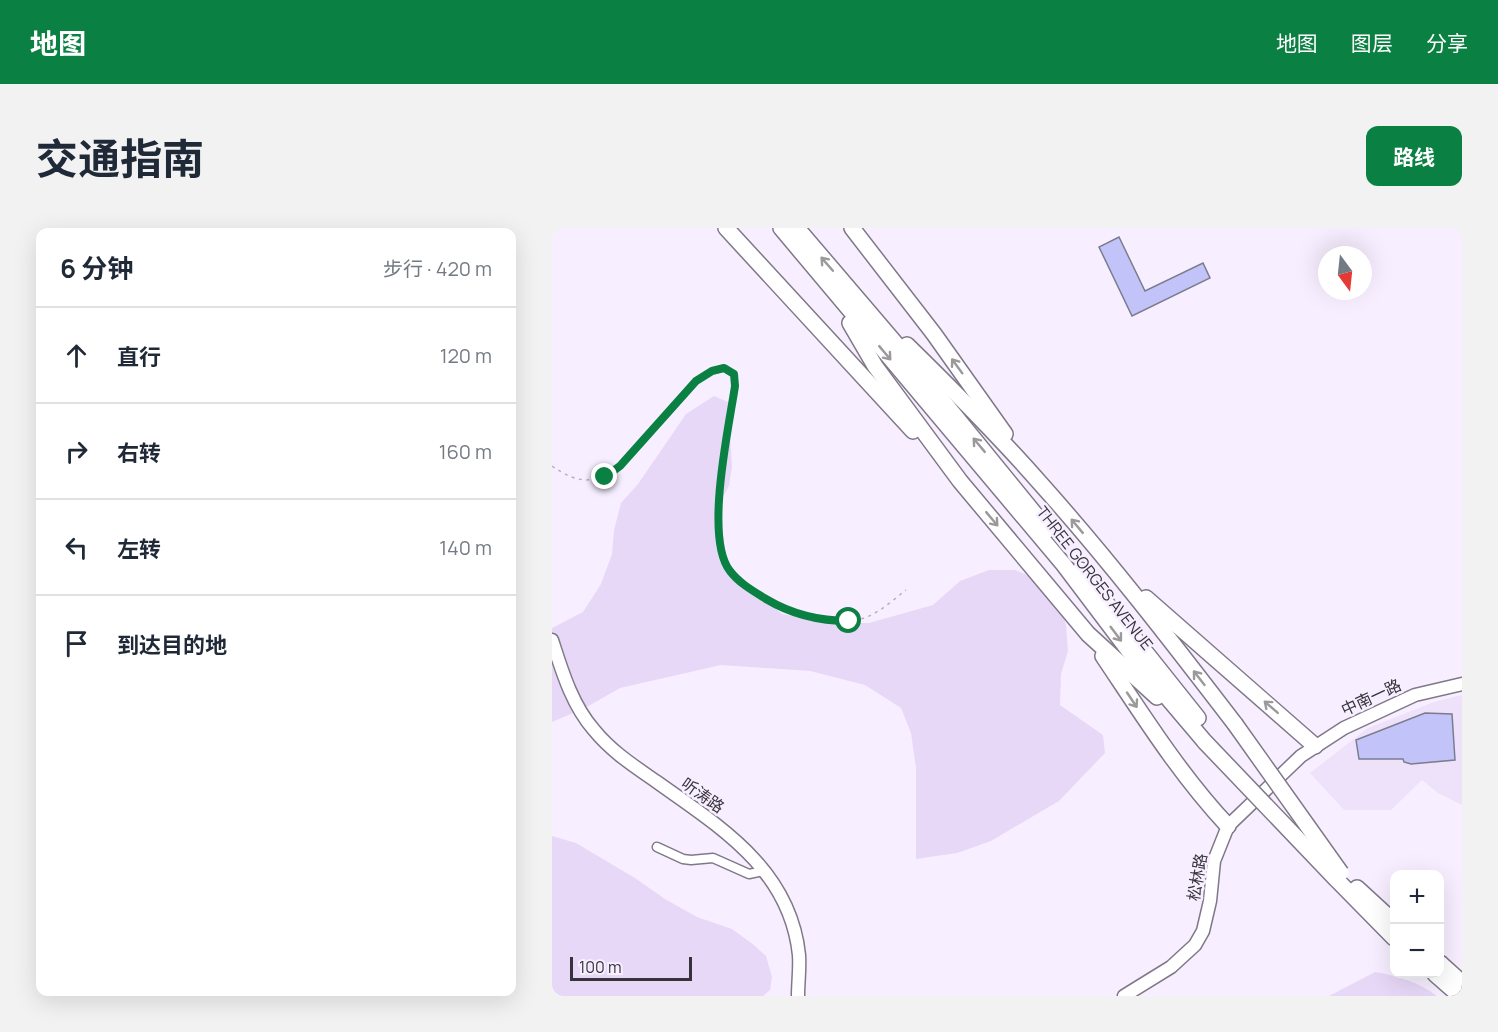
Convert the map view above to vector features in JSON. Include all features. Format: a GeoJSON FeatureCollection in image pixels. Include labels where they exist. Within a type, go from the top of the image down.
{"type":"FeatureCollection","features":[{"type":"Feature","properties":{"kind":"highway"},"geometry":{"type":"LineString","coordinates":[[728,228],[960,481],[1088,634],[1156,735],[1211,809],[1228,826]]}},
{"type":"Feature","properties":{"kind":"highway","name":"THREE GORGES AVENUE"},"geometry":{"type":"LineString","coordinates":[[781,228],[1064,565],[1138,663],[1390,932]]}},
{"type":"Feature","properties":{"kind":"highway","name":"THREE GORGES AVENUE"},"geometry":{"type":"LineString","coordinates":[[797,228],[1002,473],[1209,740]]}},
{"type":"Feature","properties":{"kind":"highway"},"geometry":{"type":"LineString","coordinates":[[851,228],[934,334],[1040,482]]}},
{"type":"Feature","properties":{"kind":"highway"},"geometry":{"type":"LineString","coordinates":[[843,282],[946,382],[1040,482],[1235,724],[1339,876]]}},
{"type":"Feature","properties":{"kind":"highway"},"geometry":{"type":"LineString","coordinates":[[826,283],[876,366],[960,481]]}},
{"type":"Feature","properties":{"kind":"highway"},"geometry":{"type":"LineString","coordinates":[[1108,564],[1315,746]]}},
{"type":"Feature","properties":{"kind":"highway"},"geometry":{"type":"LineString","coordinates":[[1088,634],[1209,740]]}},
{"type":"Feature","properties":{"kind":"highway","name":"THREE GORGES AVENUE"},"geometry":{"type":"LineString","coordinates":[[1339,876],[1390,918]]}},
{"type":"Feature","properties":{"kind":"highway"},"geometry":{"type":"LineString","coordinates":[[1444,967],[1462,983]]}},
{"type":"Feature","properties":{"kind":"highway"},"geometry":{"type":"LineString","coordinates":[[1440,978],[1460,996]]}},
{"type":"Feature","properties":{"kind":"street","name":"听涛路"},"geometry":{"type":"LineString","coordinates":[[552,640],[571,693],[593,730],[626,761],[717,825],[751,854],[765,871],[789,913],[799,955],[798,996]]}},
{"type":"Feature","properties":{"kind":"street","name":"中南一路"},"geometry":{"type":"LineString","coordinates":[[1301,756],[1344,728],[1415,695],[1462,684]]}},
{"type":"Feature","properties":{"kind":"street","name":"松林路"},"geometry":{"type":"LineString","coordinates":[[1124,996],[1171,967],[1195,945],[1203,931],[1210,901],[1214,861],[1228,826],[1301,756]]}},
{"type":"Feature","properties":{"kind":"street"},"geometry":{"type":"LineString","coordinates":[[657,847],[691,860],[713,858],[748,874],[765,871]]}},
{"type":"Feature","properties":{"kind":"path"},"geometry":{"type":"LineString","coordinates":[[552,465],[567,477],[585,481],[605,477],[620,466],[696,381],[712,371],[724,368],[734,374],[735,386],[718,510],[722,555],[730,571],[745,586],[775,605],[794,613],[831,621],[865,618],[906,590]]}},
{"type":"Feature","properties":{"kind":"shaded area"},"geometry":{"type":"Polygon","coordinates":[[[714,396],[728,402],[732,467],[729,486],[716,509],[726,560],[741,581],[782,614],[833,623],[869,623],[933,605],[960,581],[989,570],[1015,570],[1038,579],[1056,597],[1066,625],[1068,651],[1061,674],[1060,705],[1103,735],[1105,753],[1059,801],[991,841],[957,853],[916,859],[916,768],[911,733],[901,708],[865,685],[810,671],[721,665],[620,688],[585,708],[552,722],[552,628],[583,612],[601,584],[612,554],[614,530],[621,503],[638,484],[686,414],[714,396]]]}},
{"type":"Feature","properties":{"kind":"shaded area"},"geometry":{"type":"Polygon","coordinates":[[[1462,695],[1462,805],[1438,793],[1422,780],[1391,810],[1344,810],[1310,773],[1368,728],[1434,702],[1462,695]]]}},
{"type":"Feature","properties":{"kind":"shaded area"},"geometry":{"type":"Polygon","coordinates":[[[552,836],[576,843],[697,917],[732,929],[766,956],[772,977],[770,990],[763,996],[557,996],[552,992],[552,836]]]}},
{"type":"Feature","properties":{"kind":"shaded area"},"geometry":{"type":"Polygon","coordinates":[[[1375,972],[1390,975],[1390,978],[1407,980],[1437,996],[1329,996],[1375,972]]]}},
{"type":"Feature","properties":{"kind":"building"},"geometry":{"type":"Polygon","coordinates":[[[1119,237],[1145,291],[1203,263],[1210,278],[1132,316],[1099,247],[1119,237]]]}},
{"type":"Feature","properties":{"kind":"building"},"geometry":{"type":"Polygon","coordinates":[[[1425,713],[1452,714],[1455,760],[1411,764],[1404,762],[1403,759],[1359,759],[1356,740],[1425,713]]]}},
{"type":"Feature","properties":{"kind":"route"},"geometry":{"type":"LineString","coordinates":[[605,477],[620,466],[696,381],[712,371],[724,368],[734,374],[735,386],[718,510],[724,561],[730,571],[745,586],[775,605],[794,613],[831,621],[849,621]]}}]}
